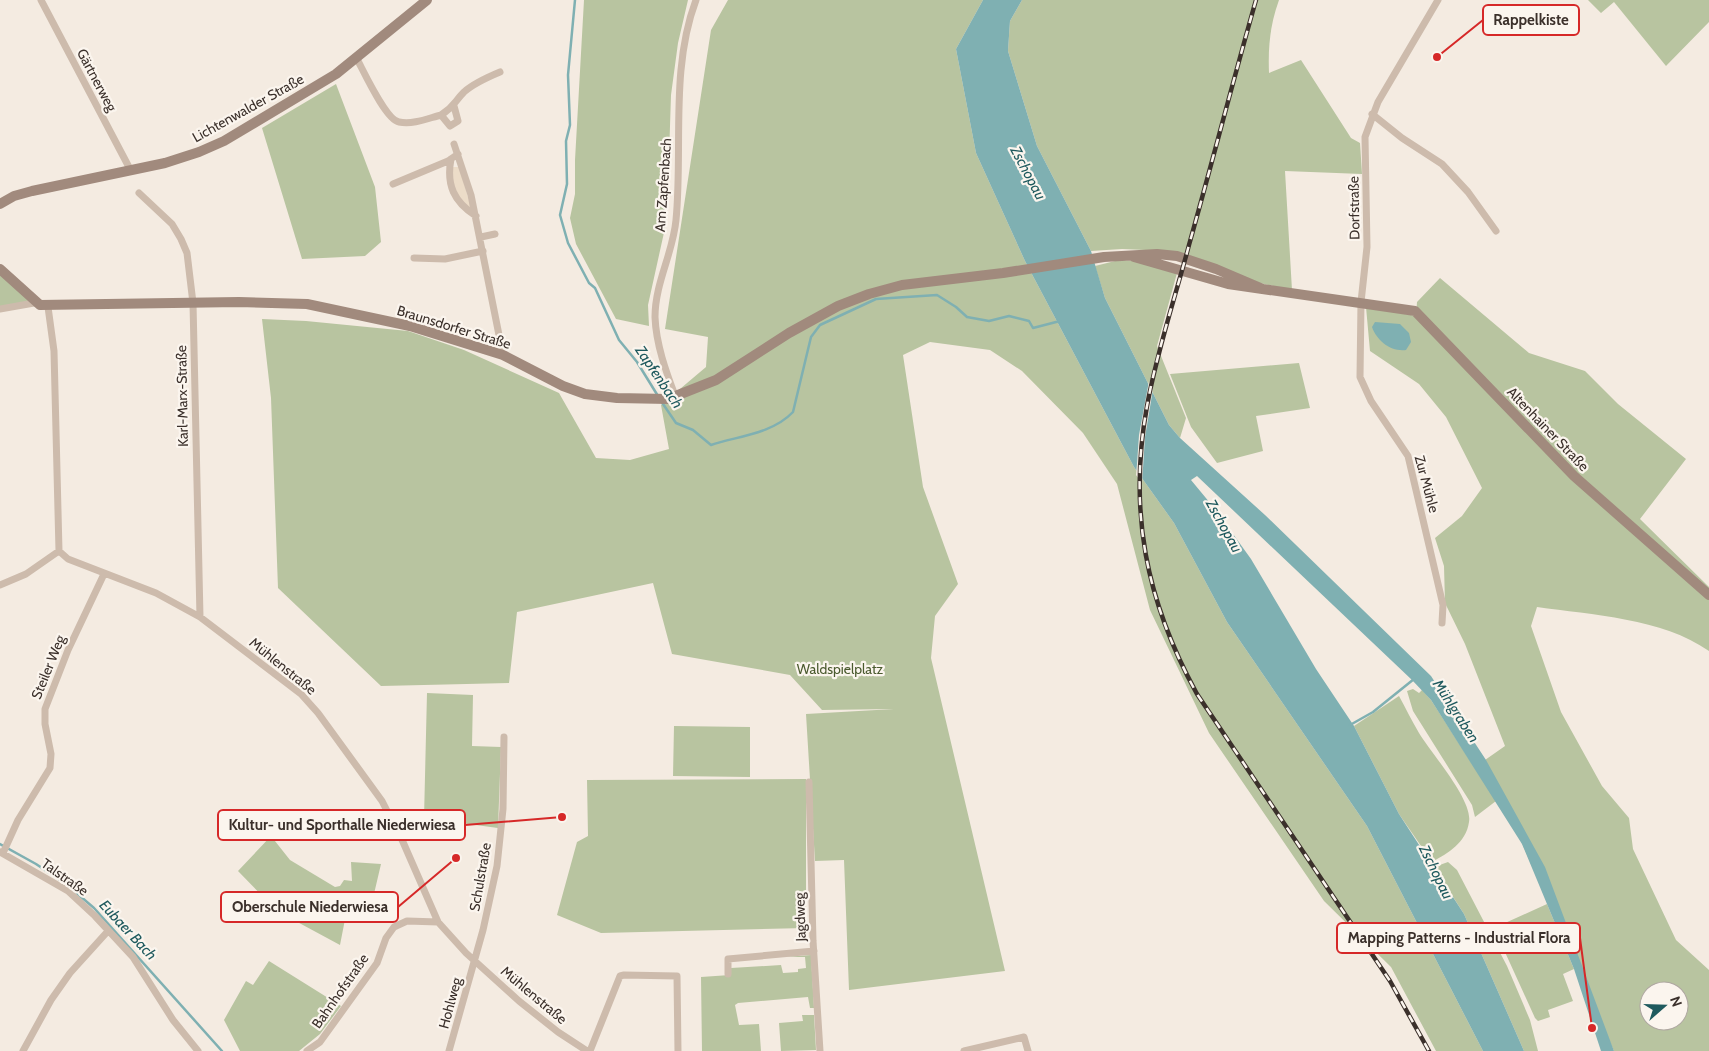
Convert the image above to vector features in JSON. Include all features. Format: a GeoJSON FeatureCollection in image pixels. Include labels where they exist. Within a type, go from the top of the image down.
{"type":"FeatureCollection","features":[{"type":"Feature","properties":{"kind":"street","name":"Gärtnerweg"},"geometry":{"type":"LineString","coordinates":[[41,0],[131,171]]}},
{"type":"Feature","properties":{"kind":"street","name":"Lichtenwalder Straße"},"geometry":{"type":"LineString","coordinates":[[0,204],[32,191],[131,171],[190,155],[224,141],[289,103],[356,59],[427,0]]}},
{"type":"Feature","properties":{"kind":"street","name":"Am Zapfenbach"},"geometry":{"type":"LineString","coordinates":[[672,398],[657,339],[655,301],[676,221],[680,87],[685,42],[696,0]]}},
{"type":"Feature","properties":{"kind":"street","name":"Dorfstraße"},"geometry":{"type":"LineString","coordinates":[[1361,302],[1367,247],[1364,142],[1372,114],[1438,0]]}},
{"type":"Feature","properties":{"kind":"street"},"geometry":{"type":"LineString","coordinates":[[356,59],[388,113],[397,122],[408,123],[441,115],[454,106],[464,92],[488,76],[500,72]]}},
{"type":"Feature","properties":{"kind":"street"},"geometry":{"type":"LineString","coordinates":[[441,115],[450,126],[455,124],[458,121],[458,114],[454,106]]}},
{"type":"Feature","properties":{"kind":"street"},"geometry":{"type":"LineString","coordinates":[[1372,114],[1402,138],[1442,164],[1468,192],[1496,231]]}},
{"type":"Feature","properties":{"kind":"street"},"geometry":{"type":"LineString","coordinates":[[454,144],[451,179],[456,200],[461,207],[476,216]]}},
{"type":"Feature","properties":{"kind":"street"},"geometry":{"type":"LineString","coordinates":[[393,184],[454,156]]}},
{"type":"Feature","properties":{"kind":"street"},"geometry":{"type":"LineString","coordinates":[[454,156],[476,216],[503,355]]}},
{"type":"Feature","properties":{"kind":"street","name":"Karl-Marx-Straße"},"geometry":{"type":"LineString","coordinates":[[139,193],[172,224],[187,253],[193,303],[200,617]]}},
{"type":"Feature","properties":{"kind":"street"},"geometry":{"type":"LineString","coordinates":[[481,238],[495,234]]}},
{"type":"Feature","properties":{"kind":"street"},"geometry":{"type":"LineString","coordinates":[[414,258],[445,258],[484,251]]}},
{"type":"Feature","properties":{"kind":"street","name":"Braunsdorfer Straße"},"geometry":{"type":"LineString","coordinates":[[0,308],[34,303],[48,307],[193,303],[307,304],[410,326],[503,355],[563,386],[585,394],[617,398],[651,399],[672,398],[716,380],[788,333],[854,299],[902,285],[1012,271],[1104,256],[1122,254],[1228,284],[1361,302]]}},
{"type":"Feature","properties":{"kind":"street","name":"Braunsdorfer Straße"},"geometry":{"type":"LineString","coordinates":[[0,270],[34,303]]}},
{"type":"Feature","properties":{"kind":"street","name":"Altenhainer Straße"},"geometry":{"type":"LineString","coordinates":[[1361,302],[1412,310],[1421,315],[1574,476],[1709,595]]}},
{"type":"Feature","properties":{"kind":"street","name":"Zur Mühle"},"geometry":{"type":"LineString","coordinates":[[1361,302],[1360,376],[1371,401],[1408,456],[1443,605],[1442,623]]}},
{"type":"Feature","properties":{"kind":"street"},"geometry":{"type":"LineString","coordinates":[[0,584],[26,574],[59,552],[54,351],[48,307]]}},
{"type":"Feature","properties":{"kind":"street","name":"Mühlenstraße"},"geometry":{"type":"LineString","coordinates":[[59,552],[68,559],[156,593],[200,617],[301,694],[318,713],[382,801],[404,842],[431,901],[438,922],[474,960],[519,1001],[558,1032],[589,1051],[620,976],[677,976],[678,1051]]}},
{"type":"Feature","properties":{"kind":"street","name":"Steiler Weg"},"geometry":{"type":"LineString","coordinates":[[2,851],[18,820],[50,768],[51,754],[45,724],[45,709],[68,650],[104,574]]}},
{"type":"Feature","properties":{"kind":"street","name":"Schulstraße"},"geometry":{"type":"LineString","coordinates":[[474,960],[484,930],[497,866],[503,809],[504,737]]}},
{"type":"Feature","properties":{"kind":"street","name":"Jagdweg"},"geometry":{"type":"LineString","coordinates":[[809,782],[814,951],[820,1051]]}},
{"type":"Feature","properties":{"kind":"street","name":"Talstraße"},"geometry":{"type":"LineString","coordinates":[[2,851],[68,891],[108,931],[133,957],[173,1020],[198,1051]]}},
{"type":"Feature","properties":{"kind":"street","name":"Bahnhofstraße"},"geometry":{"type":"LineString","coordinates":[[307,1051],[320,1042],[377,964],[386,938],[394,927],[407,921],[438,922]]}},
{"type":"Feature","properties":{"kind":"street"},"geometry":{"type":"LineString","coordinates":[[22,1051],[51,1000],[70,973],[108,931]]}},
{"type":"Feature","properties":{"kind":"street"},"geometry":{"type":"LineString","coordinates":[[728,974],[728,959],[814,951]]}},
{"type":"Feature","properties":{"kind":"street","name":"Hohlweg"},"geometry":{"type":"LineString","coordinates":[[449,1051],[474,960]]}},
{"type":"Feature","properties":{"kind":"street"},"geometry":{"type":"LineString","coordinates":[[964,1051],[1024,1037],[1028,1051]]}},
{"type":"Feature","properties":{"kind":"green space"},"geometry":{"type":"Polygon","coordinates":[[[584,0],[688,0],[678,43],[671,95],[667,219],[648,305],[649,326],[616,319],[576,244],[570,218],[575,194],[575,160],[584,0]]]}},
{"type":"Feature","properties":{"kind":"green space","name":"Waldspielplatz"},"geometry":{"type":"Polygon","coordinates":[[[728,0],[983,0],[956,49],[976,153],[1025,261],[1134,467],[1174,523],[1227,622],[1367,826],[1483,1051],[1436,1051],[1391,967],[1324,901],[1209,733],[1150,610],[1117,484],[1083,433],[1022,371],[990,350],[930,342],[903,355],[923,487],[958,584],[935,616],[931,658],[1005,971],[849,990],[844,860],[815,861],[806,714],[894,709],[822,710],[790,675],[672,654],[653,583],[517,612],[509,683],[381,686],[278,588],[271,398],[262,319],[306,321],[408,331],[464,350],[559,393],[596,458],[630,460],[669,449],[661,405],[706,367],[708,337],[665,329],[711,30],[728,0]]]}},
{"type":"Feature","properties":{"kind":"green space"},"geometry":{"type":"Polygon","coordinates":[[[1022,0],[1279,0],[1270,36],[1269,73],[1301,60],[1351,138],[1360,143],[1362,174],[1285,171],[1292,290],[1255,282],[1169,251],[1122,249],[1091,251],[1037,146],[1008,51],[1010,21],[1022,0]]]}},
{"type":"Feature","properties":{"kind":"green space"},"geometry":{"type":"Polygon","coordinates":[[[1588,0],[1709,0],[1709,22],[1666,66],[1614,2],[1601,13],[1588,0]]]}},
{"type":"Feature","properties":{"kind":"green space"},"geometry":{"type":"Polygon","coordinates":[[[336,84],[375,187],[381,242],[365,256],[302,259],[262,128],[336,84]]]}},
{"type":"Feature","properties":{"kind":"green space"},"geometry":{"type":"Polygon","coordinates":[[[1119,260],[1134,261],[1177,273],[1157,346],[1186,418],[1180,438],[1169,425],[1105,298],[1095,266],[1119,260]]]}},
{"type":"Feature","properties":{"kind":"green space"},"geometry":{"type":"Polygon","coordinates":[[[0,269],[34,303],[0,309],[0,269]]]}},
{"type":"Feature","properties":{"kind":"green space"},"geometry":{"type":"Polygon","coordinates":[[[1440,278],[1529,353],[1585,371],[1618,404],[1686,459],[1640,519],[1709,587],[1709,651],[1670,631],[1603,616],[1537,607],[1531,626],[1561,712],[1602,786],[1629,818],[1633,849],[1676,940],[1709,970],[1709,1051],[1614,1051],[1485,760],[1505,746],[1465,644],[1445,603],[1444,566],[1435,538],[1462,516],[1482,488],[1446,417],[1419,384],[1370,351],[1366,307],[1416,316],[1417,302],[1440,278]]]}},
{"type":"Feature","properties":{"kind":"green space"},"geometry":{"type":"Polygon","coordinates":[[[1299,363],[1310,408],[1256,416],[1263,451],[1217,463],[1191,427],[1170,374],[1299,363]]]}},
{"type":"Feature","properties":{"kind":"green space"},"geometry":{"type":"Polygon","coordinates":[[[1413,689],[1419,693],[1422,690],[1431,700],[1496,801],[1475,817],[1472,805],[1413,711],[1407,691],[1413,689]]]}},
{"type":"Feature","properties":{"kind":"green space"},"geometry":{"type":"Polygon","coordinates":[[[427,693],[473,695],[472,746],[501,747],[498,828],[424,818],[427,693]]]}},
{"type":"Feature","properties":{"kind":"green space"},"geometry":{"type":"Polygon","coordinates":[[[1399,696],[1419,733],[1458,789],[1468,813],[1469,822],[1460,842],[1450,851],[1432,862],[1399,814],[1354,726],[1399,696]]]}},
{"type":"Feature","properties":{"kind":"green space"},"geometry":{"type":"Polygon","coordinates":[[[674,726],[750,727],[750,777],[673,776],[674,726]]]}},
{"type":"Feature","properties":{"kind":"green space"},"geometry":{"type":"Polygon","coordinates":[[[806,779],[806,928],[601,933],[557,915],[577,842],[588,836],[587,780],[806,779]]]}},
{"type":"Feature","properties":{"kind":"green space"},"geometry":{"type":"Polygon","coordinates":[[[271,836],[290,860],[335,887],[340,886],[344,880],[352,881],[351,862],[381,864],[370,911],[348,904],[340,945],[277,911],[238,871],[271,836]]]}},
{"type":"Feature","properties":{"kind":"green space"},"geometry":{"type":"Polygon","coordinates":[[[1448,862],[1457,870],[1507,966],[1530,1020],[1538,1051],[1524,1051],[1464,914],[1434,867],[1448,862]]]}},
{"type":"Feature","properties":{"kind":"green space"},"geometry":{"type":"Polygon","coordinates":[[[1547,904],[1574,969],[1563,974],[1573,1001],[1548,1010],[1550,1017],[1538,1021],[1494,928],[1547,904]]]}},
{"type":"Feature","properties":{"kind":"green space"},"geometry":{"type":"Polygon","coordinates":[[[811,955],[814,1008],[810,1008],[808,997],[738,1003],[735,1005],[739,1025],[759,1024],[761,1051],[702,1051],[701,977],[730,975],[731,968],[781,965],[783,973],[798,972],[798,969],[806,968],[805,957],[785,957],[811,955]]]}},
{"type":"Feature","properties":{"kind":"green space"},"geometry":{"type":"Polygon","coordinates":[[[269,961],[341,1006],[320,1034],[299,1051],[240,1051],[224,1020],[246,981],[253,985],[269,961]]]}},
{"type":"Feature","properties":{"kind":"green space"},"geometry":{"type":"Polygon","coordinates":[[[802,1015],[814,1015],[816,1050],[781,1051],[779,1023],[803,1021],[802,1015]]]}},
{"type":"Feature","properties":{"kind":"shaded area"},"geometry":{"type":"Polygon","coordinates":[[[453,167],[459,167],[473,214],[453,190],[453,167]]]}},
{"type":"Feature","properties":{"kind":"water","name":"Zschopau"},"geometry":{"type":"Polygon","coordinates":[[[983,0],[1022,0],[1010,21],[1008,51],[1037,146],[1091,251],[1105,298],[1169,425],[1180,438],[1265,515],[1431,676],[1486,760],[1545,867],[1614,1051],[1601,1051],[1574,969],[1522,844],[1431,700],[1197,476],[1191,480],[1215,509],[1251,559],[1316,669],[1354,726],[1399,814],[1464,914],[1524,1051],[1483,1051],[1367,826],[1227,622],[1174,523],[1134,467],[1025,261],[976,153],[956,49],[983,0]]]}},
{"type":"Feature","properties":{"kind":"water"},"geometry":{"type":"Polygon","coordinates":[[[1375,322],[1400,324],[1409,333],[1411,342],[1406,350],[1395,349],[1381,341],[1372,327],[1375,322]]]}},
{"type":"Feature","properties":{"kind":"pier"},"geometry":{"type":"Polygon","coordinates":[[[1149,381],[1153,389],[1145,437],[1142,483],[1136,475],[1139,435],[1149,381]]]}},
{"type":"Feature","properties":{"kind":"waterway","name":"Zapfenbach"},"geometry":{"type":"LineString","coordinates":[[575,0],[568,75],[570,125],[566,141],[567,184],[560,215],[568,243],[589,283],[595,288],[619,340],[637,362],[658,396]]}},
{"type":"Feature","properties":{"kind":"waterway","name":"Zapfenbach"},"geometry":{"type":"LineString","coordinates":[[661,401],[676,423],[693,430],[711,445],[765,430],[785,419],[793,412],[811,337],[820,325],[876,299],[937,295],[956,307],[967,317],[989,321],[1009,316],[1029,321],[1033,328],[1060,321]]}},
{"type":"Feature","properties":{"kind":"waterway"},"geometry":{"type":"LineString","coordinates":[[1350,725],[1373,712],[1414,679]]}},
{"type":"Feature","properties":{"kind":"waterway","name":"Eubaer Bach"},"geometry":{"type":"LineString","coordinates":[[0,844],[36,864],[66,884],[94,908],[222,1051]]}},
{"type":"Feature","properties":{"kind":"railway"},"geometry":{"type":"LineString","coordinates":[[1256,0],[1151,385],[1142,445],[1140,482],[1141,519],[1146,554],[1154,590],[1165,625],[1179,659],[1197,694],[1390,981],[1429,1051]]}},
{"type":"Feature","properties":{"kind":"place","name":"Rappelkiste"},"geometry":{"type":"Point","coordinates":[1437,57]}},
{"type":"Feature","properties":{"kind":"place","name":"Kultur- und Sporthalle Niederwiesa"},"geometry":{"type":"Point","coordinates":[562,817]}},
{"type":"Feature","properties":{"kind":"place","name":"Oberschule Niederwiesa"},"geometry":{"type":"Point","coordinates":[456,858]}},
{"type":"Feature","properties":{"kind":"place","name":"Mapping Patterns - Industrial Flora"},"geometry":{"type":"Point","coordinates":[1592,1028]}},
{"type":"Feature","properties":{"kind":"water label","name":"Mühlgraben"},"geometry":{"type":"Point","coordinates":[1456,711]}}]}
